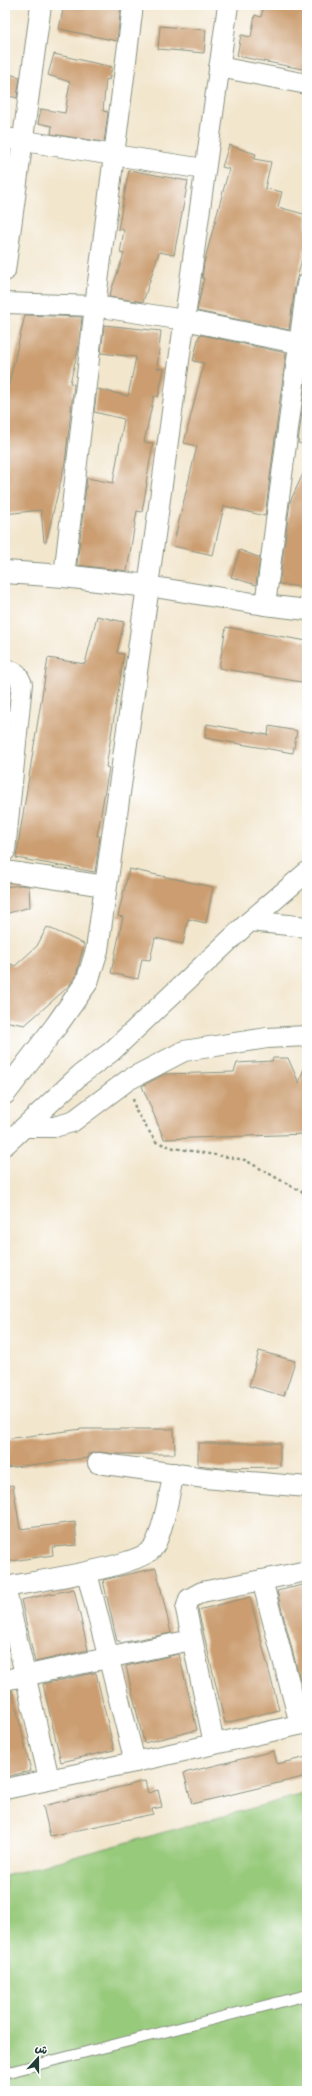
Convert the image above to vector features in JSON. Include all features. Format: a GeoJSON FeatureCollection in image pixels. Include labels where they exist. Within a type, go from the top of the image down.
{"type":"FeatureCollection","features":[{"type":"Feature","properties":{"kind":"street"},"geometry":{"type":"LineString","coordinates":[[5,271],[14,139],[41,5]]}},
{"type":"Feature","properties":{"kind":"street"},"geometry":{"type":"LineString","coordinates":[[64,576],[95,306],[134,5]]}},
{"type":"Feature","properties":{"kind":"street"},"geometry":{"type":"LineString","coordinates":[[5,1093],[56,1026],[87,982],[97,950],[204,169],[228,5]]}},
{"type":"Feature","properties":{"kind":"street"},"geometry":{"type":"LineString","coordinates":[[219,67],[307,84]]}},
{"type":"Feature","properties":{"kind":"street"},"geometry":{"type":"LineString","coordinates":[[14,139],[204,169]]}},
{"type":"Feature","properties":{"kind":"street"},"geometry":{"type":"LineString","coordinates":[[265,605],[304,344],[307,284]]}},
{"type":"Feature","properties":{"kind":"street"},"geometry":{"type":"LineString","coordinates":[[5,303],[95,306],[184,320],[304,344]]}},
{"type":"Feature","properties":{"kind":"street"},"geometry":{"type":"LineString","coordinates":[[5,572],[64,576],[148,586],[265,605],[307,610]]}},
{"type":"Feature","properties":{"kind":"street"},"geometry":{"type":"LineString","coordinates":[[5,668],[17,674],[22,684],[5,851]]}},
{"type":"Feature","properties":{"kind":"street"},"geometry":{"type":"LineString","coordinates":[[5,871],[105,886]]}},
{"type":"Feature","properties":{"kind":"street"},"geometry":{"type":"LineString","coordinates":[[5,1145],[80,1075],[111,1052],[250,921],[307,872]]}},
{"type":"Feature","properties":{"kind":"street"},"geometry":{"type":"LineString","coordinates":[[250,921],[307,926]]}},
{"type":"Feature","properties":{"kind":"street"},"geometry":{"type":"LineString","coordinates":[[25,1127],[54,1127],[72,1122],[128,1080],[184,1051],[267,1038],[307,1036]]}},
{"type":"Feature","properties":{"kind":"street"},"geometry":{"type":"LineString","coordinates":[[98,1463],[174,1474],[307,1487]]}},
{"type":"Feature","properties":{"kind":"street"},"geometry":{"type":"LineString","coordinates":[[49,1779],[5,1587],[87,1573],[137,1557],[152,1549],[158,1538],[174,1474]]}},
{"type":"Feature","properties":{"kind":"street"},"geometry":{"type":"LineString","coordinates":[[214,1744],[191,1640],[186,1609],[187,1603],[194,1595],[307,1571]]}},
{"type":"Feature","properties":{"kind":"street"},"geometry":{"type":"LineString","coordinates":[[87,1573],[135,1762]]}},
{"type":"Feature","properties":{"kind":"street"},"geometry":{"type":"LineString","coordinates":[[5,1789],[135,1762],[303,1723],[262,1580]]}},
{"type":"Feature","properties":{"kind":"street"},"geometry":{"type":"LineString","coordinates":[[5,1680],[191,1640]]}},
{"type":"Feature","properties":{"kind":"lane"},"geometry":{"type":"LineString","coordinates":[[5,2073],[307,1995]]}},
{"type":"Feature","properties":{"kind":"path"},"geometry":{"type":"LineString","coordinates":[[128,1080],[136,1111],[156,1142],[174,1148],[244,1160],[307,1195]]}},
{"type":"Feature","properties":{"kind":"green space"},"geometry":{"type":"Polygon","coordinates":[[[307,1793],[307,2091],[5,2091],[5,1876],[307,1793]]]}},
{"type":"Feature","properties":{"kind":"building"},"geometry":{"type":"Polygon","coordinates":[[[64,5],[121,5],[117,41],[59,29],[64,5]]]}},
{"type":"Feature","properties":{"kind":"building"},"geometry":{"type":"Polygon","coordinates":[[[264,5],[307,5],[307,70],[237,56],[241,35],[251,37],[255,15],[261,17],[264,5]]]}},
{"type":"Feature","properties":{"kind":"building"},"geometry":{"type":"Polygon","coordinates":[[[160,26],[206,30],[204,53],[158,49],[160,26]]]}},
{"type":"Feature","properties":{"kind":"building"},"geometry":{"type":"Polygon","coordinates":[[[54,54],[112,67],[109,80],[106,79],[103,111],[108,112],[104,142],[51,134],[52,126],[38,123],[41,109],[65,113],[70,82],[48,75],[54,54]]]}},
{"type":"Feature","properties":{"kind":"building"},"geometry":{"type":"Polygon","coordinates":[[[5,73],[20,77],[17,98],[5,95],[5,73]]]}},
{"type":"Feature","properties":{"kind":"building"},"geometry":{"type":"Polygon","coordinates":[[[229,145],[256,154],[254,159],[271,162],[265,188],[282,192],[278,207],[307,215],[307,240],[295,286],[289,330],[197,311],[204,278],[202,278],[204,263],[229,169],[222,167],[229,145]]]}},
{"type":"Feature","properties":{"kind":"building"},"geometry":{"type":"Polygon","coordinates":[[[129,170],[188,181],[174,255],[159,252],[143,302],[109,297],[124,254],[120,253],[124,230],[118,229],[129,170]]]}},
{"type":"Feature","properties":{"kind":"building"},"geometry":{"type":"Polygon","coordinates":[[[25,315],[82,317],[78,350],[70,383],[74,384],[65,463],[46,542],[44,542],[41,510],[5,514],[5,400],[25,315]]]}},
{"type":"Feature","properties":{"kind":"building"},"geometry":{"type":"Polygon","coordinates":[[[104,325],[161,331],[157,368],[164,369],[158,397],[154,396],[144,442],[153,443],[142,512],[137,511],[127,571],[77,565],[87,478],[113,483],[124,419],[94,412],[97,389],[128,396],[136,357],[101,353],[104,325]]]}},
{"type":"Feature","properties":{"kind":"building"},"geometry":{"type":"Polygon","coordinates":[[[202,335],[286,353],[265,516],[224,506],[213,555],[173,546],[197,446],[184,443],[204,363],[193,361],[199,336],[202,335]]]}},
{"type":"Feature","properties":{"kind":"building"},"geometry":{"type":"Polygon","coordinates":[[[307,373],[307,445],[298,443],[307,373]]]}},
{"type":"Feature","properties":{"kind":"building"},"geometry":{"type":"Polygon","coordinates":[[[307,465],[307,588],[279,584],[290,502],[307,465]]]}},
{"type":"Feature","properties":{"kind":"building"},"geometry":{"type":"Polygon","coordinates":[[[240,550],[260,558],[256,585],[231,577],[240,550]]]}},
{"type":"Feature","properties":{"kind":"building"},"geometry":{"type":"Polygon","coordinates":[[[97,616],[124,622],[117,653],[124,654],[106,767],[109,768],[97,836],[100,836],[95,872],[16,858],[48,658],[85,664],[97,616]]]}},
{"type":"Feature","properties":{"kind":"building"},"geometry":{"type":"Polygon","coordinates":[[[226,627],[307,641],[307,683],[219,668],[226,627]]]}},
{"type":"Feature","properties":{"kind":"building"},"geometry":{"type":"Polygon","coordinates":[[[207,724],[268,735],[269,726],[297,731],[293,753],[205,738],[207,724]]]}},
{"type":"Feature","properties":{"kind":"building"},"geometry":{"type":"Polygon","coordinates":[[[129,869],[213,887],[206,923],[188,919],[183,944],[155,938],[150,960],[142,959],[138,979],[111,973],[123,917],[118,916],[129,869]]]}},
{"type":"Feature","properties":{"kind":"building"},"geometry":{"type":"Polygon","coordinates":[[[21,885],[29,886],[30,907],[5,914],[5,887],[21,885]]]}},
{"type":"Feature","properties":{"kind":"building"},"geometry":{"type":"Polygon","coordinates":[[[47,927],[84,944],[76,976],[68,987],[25,1025],[9,1022],[5,1016],[5,961],[15,966],[37,946],[47,927]]]}},
{"type":"Feature","properties":{"kind":"building"},"geometry":{"type":"Polygon","coordinates":[[[273,1058],[288,1058],[299,1083],[305,1065],[307,1065],[307,1134],[164,1139],[142,1086],[165,1074],[234,1072],[237,1063],[272,1061],[273,1058]]]}},
{"type":"Feature","properties":{"kind":"building"},"geometry":{"type":"Polygon","coordinates":[[[259,1351],[295,1361],[284,1396],[249,1386],[259,1351]]]}},
{"type":"Feature","properties":{"kind":"building"},"geometry":{"type":"Polygon","coordinates":[[[82,1429],[174,1429],[175,1454],[115,1454],[99,1452],[88,1454],[88,1458],[5,1468],[5,1439],[82,1429]]]}},
{"type":"Feature","properties":{"kind":"building"},"geometry":{"type":"Polygon","coordinates":[[[198,1443],[280,1443],[280,1467],[220,1468],[198,1465],[198,1443]]]}},
{"type":"Feature","properties":{"kind":"building"},"geometry":{"type":"Polygon","coordinates":[[[13,1485],[20,1529],[75,1522],[77,1545],[52,1547],[53,1555],[5,1562],[5,1486],[13,1485]]]}},
{"type":"Feature","properties":{"kind":"building"},"geometry":{"type":"Polygon","coordinates":[[[156,1568],[171,1633],[120,1643],[120,1641],[117,1641],[103,1580],[156,1568]]]}},
{"type":"Feature","properties":{"kind":"building"},"geometry":{"type":"Polygon","coordinates":[[[307,1584],[307,1687],[302,1688],[277,1591],[307,1584]]]}},
{"type":"Feature","properties":{"kind":"building"},"geometry":{"type":"Polygon","coordinates":[[[74,1589],[88,1650],[35,1662],[21,1600],[74,1589]]]}},
{"type":"Feature","properties":{"kind":"building"},"geometry":{"type":"Polygon","coordinates":[[[250,1597],[279,1710],[225,1723],[198,1610],[250,1597]]]}},
{"type":"Feature","properties":{"kind":"building"},"geometry":{"type":"Polygon","coordinates":[[[179,1654],[197,1730],[144,1743],[126,1666],[179,1654]]]}},
{"type":"Feature","properties":{"kind":"building"},"geometry":{"type":"Polygon","coordinates":[[[96,1673],[114,1750],[61,1762],[43,1684],[96,1673]]]}},
{"type":"Feature","properties":{"kind":"building"},"geometry":{"type":"Polygon","coordinates":[[[12,1690],[31,1771],[5,1777],[5,1691],[12,1690]]]}},
{"type":"Feature","properties":{"kind":"building"},"geometry":{"type":"Polygon","coordinates":[[[274,1751],[277,1764],[307,1757],[307,1776],[192,1804],[184,1773],[274,1751]]]}},
{"type":"Feature","properties":{"kind":"building"},"geometry":{"type":"Polygon","coordinates":[[[145,1781],[148,1793],[158,1790],[162,1807],[152,1809],[153,1814],[50,1836],[43,1806],[145,1781]]]}}]}
